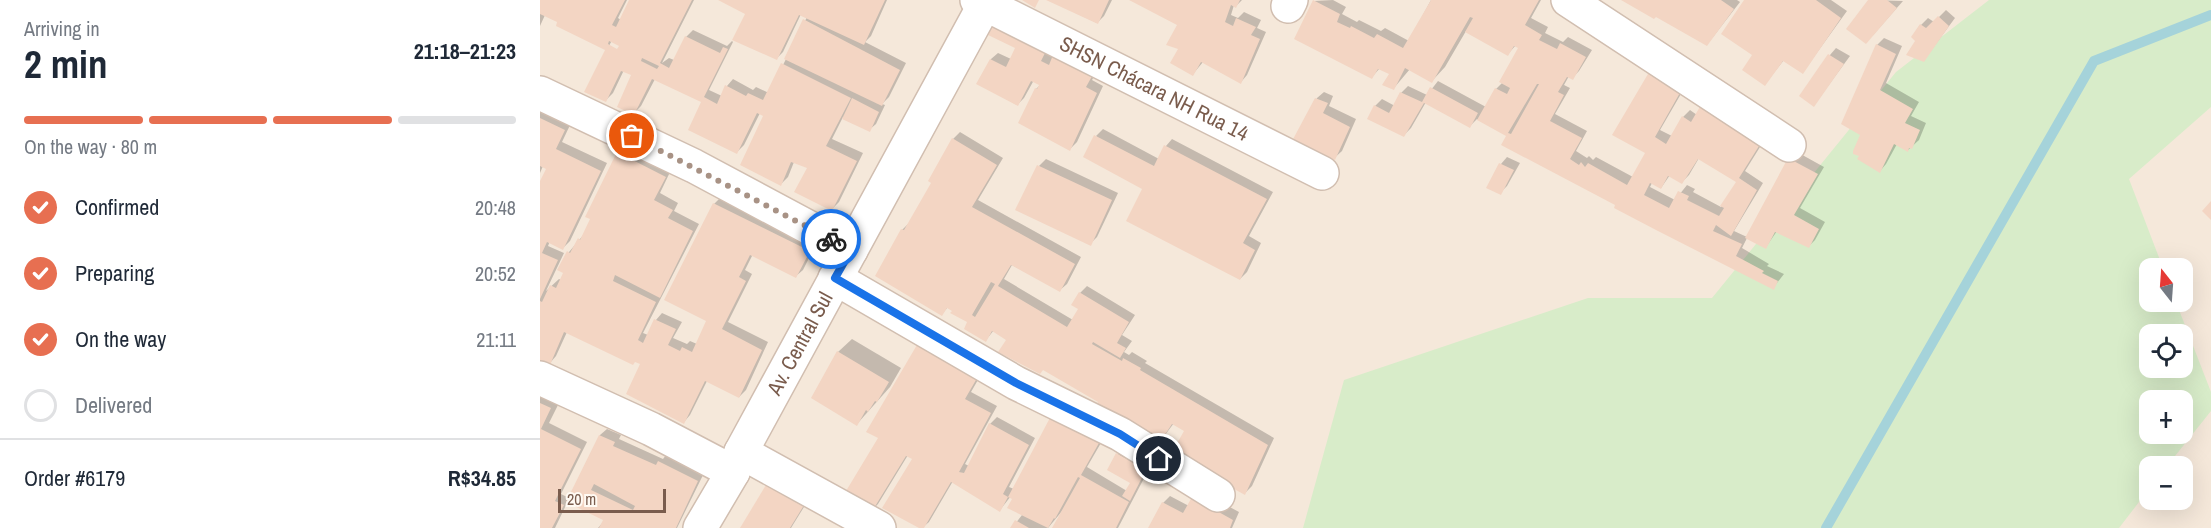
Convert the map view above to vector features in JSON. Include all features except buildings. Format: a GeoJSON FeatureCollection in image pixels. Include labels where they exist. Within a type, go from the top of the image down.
{"type":"FeatureCollection","features":[{"type":"Feature","properties":{"kind":"street"},"geometry":{"type":"LineString","coordinates":[[1568,0],[1789,145]]}},
{"type":"Feature","properties":{"kind":"street","name":"SHSN Chácara NH Rua 14"},"geometry":{"type":"LineString","coordinates":[[983,1],[1322,173]]}},
{"type":"Feature","properties":{"kind":"street","name":"Av. Central Sul"},"geometry":{"type":"LineString","coordinates":[[700,528],[983,1]]}},
{"type":"Feature","properties":{"kind":"street"},"geometry":{"type":"LineString","coordinates":[[540,93],[694,166],[851,250]]}},
{"type":"Feature","properties":{"kind":"street"},"geometry":{"type":"LineString","coordinates":[[835,278],[1016,383],[1120,434],[1218,495]]}},
{"type":"Feature","properties":{"kind":"street"},"geometry":{"type":"LineString","coordinates":[[540,378],[651,429],[737,462],[879,528]]}},
{"type":"Feature","properties":{"kind":"shaded area"},"geometry":{"type":"Polygon","coordinates":[[[540,0],[2211,0],[2211,528],[540,528],[540,0]]]}},
{"type":"Feature","properties":{"kind":"green space"},"geometry":{"type":"Polygon","coordinates":[[[1989,0],[2211,0],[2211,107],[2129,179],[2159,258],[2139,258],[2139,312],[2180,312],[2185,324],[2139,324],[2139,378],[2193,378],[2193,346],[2211,392],[2211,411],[2193,434],[2193,390],[2139,390],[2139,444],[2185,444],[2175,456],[2139,456],[2139,502],[2119,528],[1303,528],[1344,380],[1588,298],[1712,298],[1896,72],[1989,0]]]}},
{"type":"Feature","properties":{"kind":"waterway"},"geometry":{"type":"LineString","coordinates":[[1826,528],[2094,61],[2211,15]]}},
{"type":"Feature","properties":{"kind":"way so far"},"geometry":{"type":"LineString","coordinates":[[632,136],[694,166],[831,239]]}},
{"type":"Feature","properties":{"kind":"route"},"geometry":{"type":"LineString","coordinates":[[831,239],[851,250],[835,278],[1016,383],[1120,434],[1159,459]]}}]}
